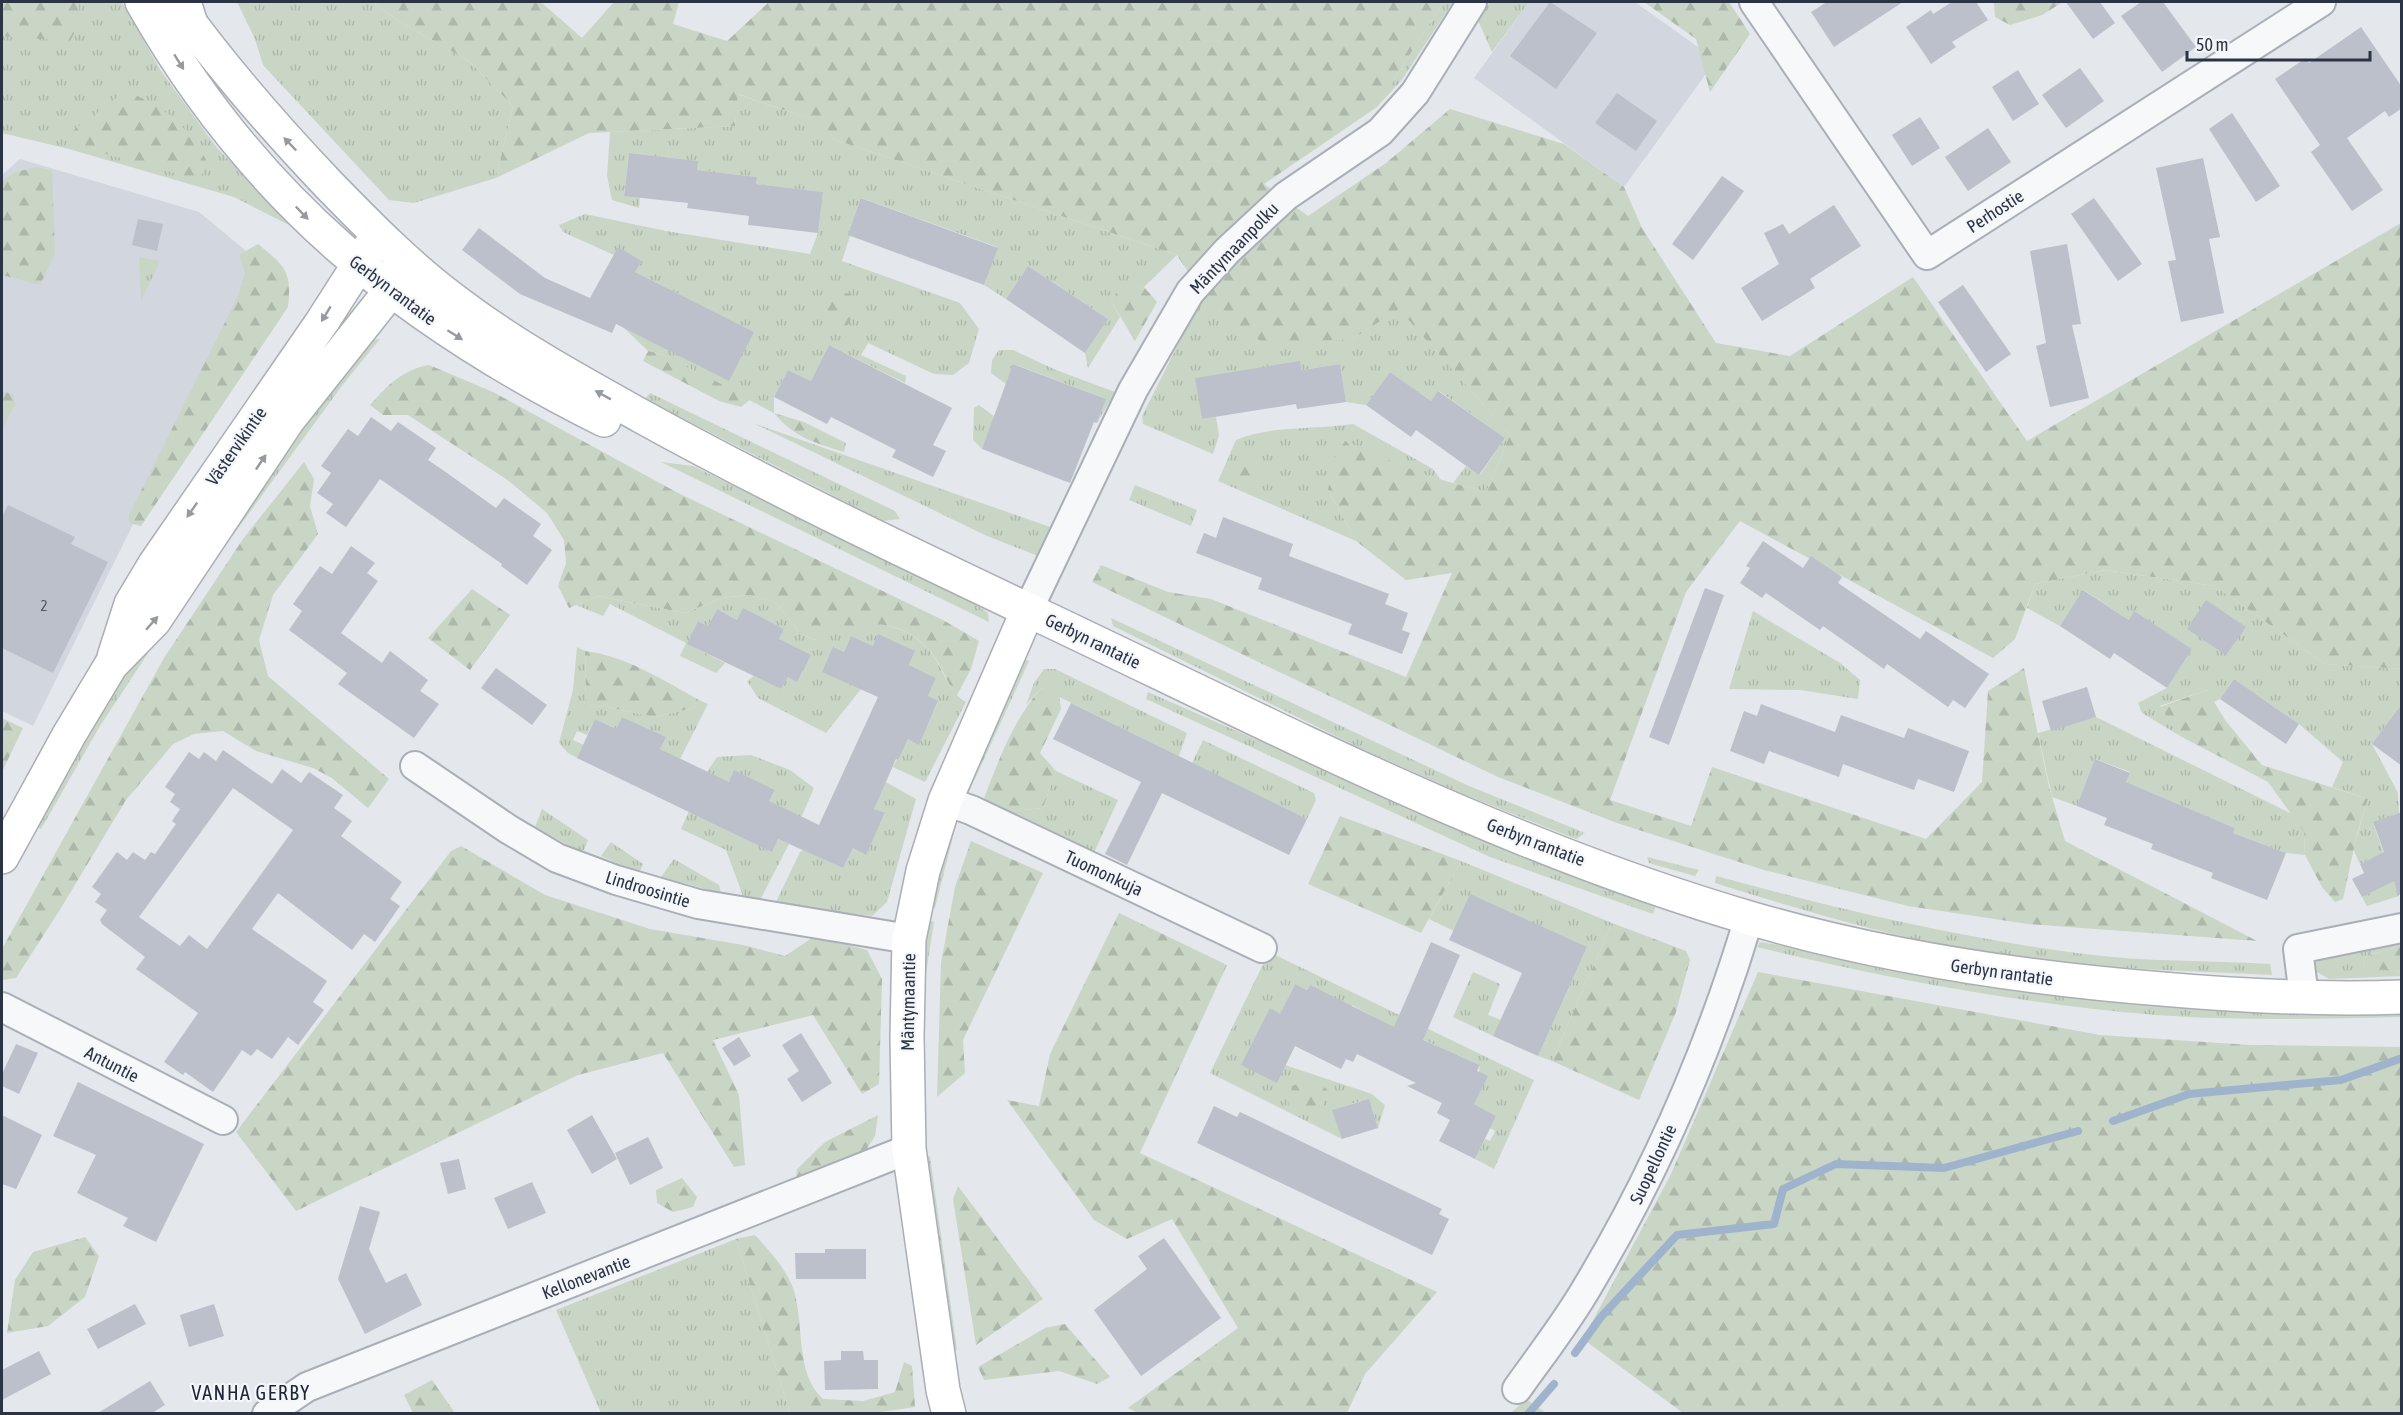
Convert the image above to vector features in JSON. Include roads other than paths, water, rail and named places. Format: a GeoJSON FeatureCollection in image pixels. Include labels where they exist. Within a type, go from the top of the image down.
{"type":"FeatureCollection","features":[{"type":"Feature","properties":{"kind":"main road","name":"Gerbyn rantatie"},"geometry":{"type":"LineString","coordinates":[[142,2],[196,90],[260,168],[319,230],[389,290],[532,384],[605,421],[733,466]]}},
{"type":"Feature","properties":{"kind":"main road","name":"Gerbyn rantatie"},"geometry":{"type":"LineString","coordinates":[[184,9],[268,121],[378,236],[411,266],[464,308],[542,362],[733,466],[1028,610],[1478,820],[1654,886],[1749,918],[1836,942],[1966,968],[2102,984],[2236,995],[2402,997]]}},
{"type":"Feature","properties":{"kind":"main road","name":"Västervikintie"},"geometry":{"type":"LineString","coordinates":[[111,665],[131,604],[155,564],[322,322],[356,264],[378,236]]}},
{"type":"Feature","properties":{"kind":"main road","name":"Västervikintie"},"geometry":{"type":"LineString","coordinates":[[2,856],[63,744],[111,665],[154,621],[288,420],[389,290],[411,266]]}},
{"type":"Feature","properties":{"kind":"main road","name":"Mäntymaantie"},"geometry":{"type":"LineString","coordinates":[[949,1413],[943,1390],[909,1149],[907,1037],[909,939],[923,871],[945,801],[1028,610]]}},
{"type":"Feature","properties":{"kind":"street","name":"Mäntymaanpolku"},"geometry":{"type":"LineString","coordinates":[[1028,610],[1132,390],[1190,292],[1227,251],[1286,196],[1380,132],[1415,93],[1472,2]]}},
{"type":"Feature","properties":{"kind":"street","name":"Perhostie"},"geometry":{"type":"LineString","coordinates":[[1754,2],[1927,255],[2321,2]]}},
{"type":"Feature","properties":{"kind":"street","name":"Lindroosintie"},"geometry":{"type":"LineString","coordinates":[[415,766],[508,829],[557,858],[616,880],[698,904],[909,939]]}},
{"type":"Feature","properties":{"kind":"street","name":"Tuomonkuja"},"geometry":{"type":"LineString","coordinates":[[945,801],[970,810],[1262,948]]}},
{"type":"Feature","properties":{"kind":"street","name":"Suopellontie"},"geometry":{"type":"LineString","coordinates":[[1516,1389],[1588,1286],[1655,1167],[1712,1024],[1749,918]]}},
{"type":"Feature","properties":{"kind":"street"},"geometry":{"type":"LineString","coordinates":[[2304,997],[2298,949],[2402,928]]}},
{"type":"Feature","properties":{"kind":"street","name":"Antuntie"},"geometry":{"type":"LineString","coordinates":[[2,1007],[223,1120]]}},
{"type":"Feature","properties":{"kind":"street","name":"Kellonevantie"},"geometry":{"type":"LineString","coordinates":[[267,1413],[307,1387],[909,1149]]}},
{"type":"Feature","properties":{"kind":"waterway"},"geometry":{"type":"LineString","coordinates":[[2113,1121],[2189,1094],[2341,1080],[2402,1058]]}},
{"type":"Feature","properties":{"kind":"waterway"},"geometry":{"type":"LineString","coordinates":[[1575,1353],[1601,1317],[1677,1235],[1774,1224],[1783,1189],[1836,1164],[1944,1168],[2078,1131]]}},
{"type":"Feature","properties":{"kind":"waterway"},"geometry":{"type":"LineString","coordinates":[[1528,1414],[1554,1384]]}},
{"type":"Feature","properties":{"kind":"district","name":"VANHA GERBY"},"geometry":{"type":"Point","coordinates":[251,1392]}}]}
